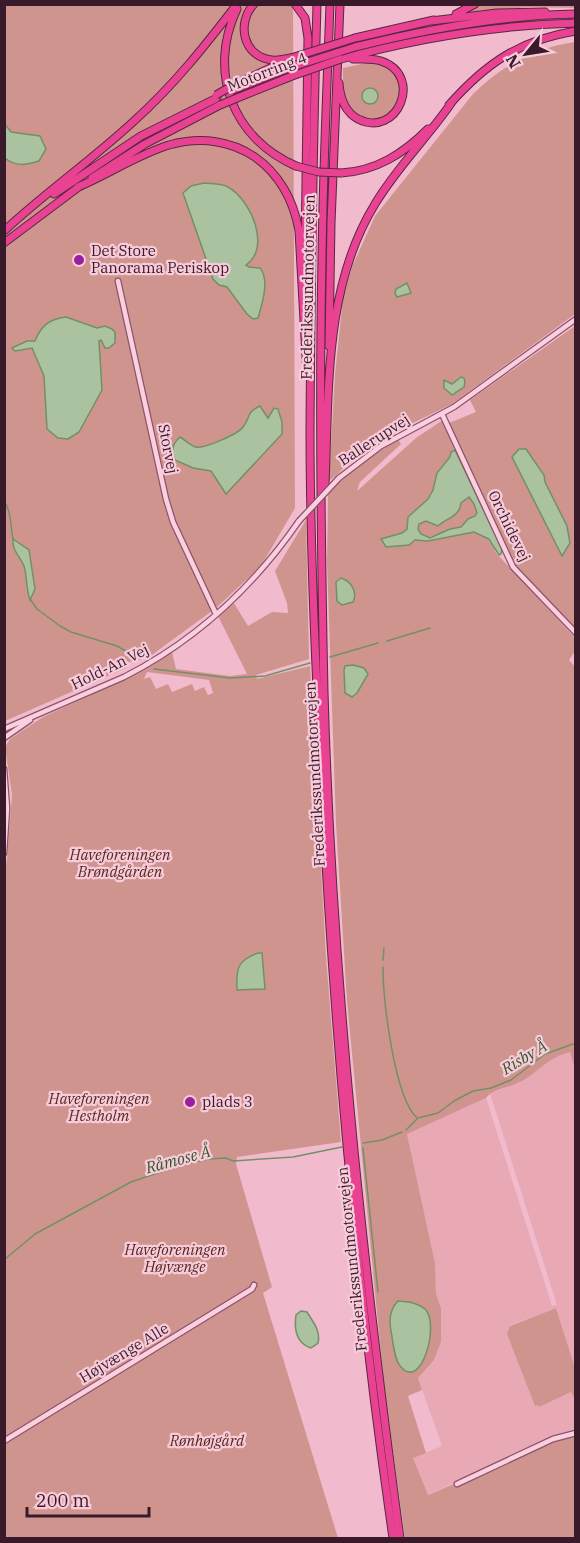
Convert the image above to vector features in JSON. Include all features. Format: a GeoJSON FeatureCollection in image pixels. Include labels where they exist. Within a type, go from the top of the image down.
{"type":"FeatureCollection","features":[{"type":"Feature","properties":{"kind":"highway"},"geometry":{"type":"LineString","coordinates":[[238,4],[227,34],[224,56],[229,96],[240,118],[255,139],[275,156],[296,166],[319,172],[341,173],[363,170],[394,157],[419,138],[487,67],[517,48],[554,34],[576,31]]}},
{"type":"Feature","properties":{"kind":"highway"},"geometry":{"type":"LineString","coordinates":[[4,232],[28,209],[136,120],[184,71],[238,4]]}},
{"type":"Feature","properties":{"kind":"highway"},"geometry":{"type":"LineString","coordinates":[[254,4],[244,19],[244,36],[258,55],[272,60],[291,58],[355,38],[461,13],[475,4]]}},
{"type":"Feature","properties":{"kind":"highway"},"geometry":{"type":"LineString","coordinates":[[295,4],[305,18],[308,38],[304,325]]}},
{"type":"Feature","properties":{"kind":"highway","name":"Frederikssundmotorvejen"},"geometry":{"type":"LineString","coordinates":[[317,4],[312,198],[311,409],[315,640],[330,932],[350,1180],[374,1403],[393,1539]]}},
{"type":"Feature","properties":{"kind":"highway","name":"Frederikssundmotorvejen"},"geometry":{"type":"LineString","coordinates":[[330,4],[321,263],[321,523],[328,768],[344,1032],[373,1330],[400,1539]]}},
{"type":"Feature","properties":{"kind":"highway"},"geometry":{"type":"LineString","coordinates":[[340,4],[339,91],[342,100],[354,116],[366,122],[375,123],[390,117],[403,99],[403,85],[397,71],[381,61],[354,57]]}},
{"type":"Feature","properties":{"kind":"highway"},"geometry":{"type":"LineString","coordinates":[[431,21],[509,12],[537,11],[566,14]]}},
{"type":"Feature","properties":{"kind":"highway","name":"Motorring 4"},"geometry":{"type":"LineString","coordinates":[[4,243],[78,187],[218,99],[292,67],[355,47],[457,25],[576,14]]}},
{"type":"Feature","properties":{"kind":"highway"},"geometry":{"type":"LineString","coordinates":[[339,63],[354,57],[450,34],[528,25],[576,23]]}},
{"type":"Feature","properties":{"kind":"highway"},"geometry":{"type":"LineString","coordinates":[[234,91],[291,58]]}},
{"type":"Feature","properties":{"kind":"highway"},"geometry":{"type":"LineString","coordinates":[[321,523],[325,498],[330,378],[331,223],[339,63]]}},
{"type":"Feature","properties":{"kind":"highway","name":"Motorring 4"},"geometry":{"type":"LineString","coordinates":[[234,91],[339,63]]}},
{"type":"Feature","properties":{"kind":"highway","name":"Motorring 4"},"geometry":{"type":"LineString","coordinates":[[4,232],[64,186],[141,136],[206,102],[218,99]]}},
{"type":"Feature","properties":{"kind":"highway"},"geometry":{"type":"LineString","coordinates":[[330,378],[339,295],[344,271],[358,234],[392,178],[437,124],[452,102]]}},
{"type":"Feature","properties":{"kind":"highway"},"geometry":{"type":"LineString","coordinates":[[78,187],[152,151],[183,142],[214,141],[228,144],[255,157],[278,177],[287,190],[299,231],[305,353],[311,409]]}},
{"type":"Feature","properties":{"kind":"street","name":"Storvej"},"geometry":{"type":"LineString","coordinates":[[118,281],[166,499],[174,522],[216,614]]}},
{"type":"Feature","properties":{"kind":"street","name":"Ballerupvej"},"geometry":{"type":"LineString","coordinates":[[216,614],[255,579],[299,521],[339,478],[381,446],[442,414],[576,319]]}},
{"type":"Feature","properties":{"kind":"street","name":"Orchidevej"},"geometry":{"type":"LineString","coordinates":[[442,414],[513,567],[576,633]]}},
{"type":"Feature","properties":{"kind":"street","name":"Hold-An Vej"},"geometry":{"type":"LineString","coordinates":[[4,729],[142,667],[216,614]]}},
{"type":"Feature","properties":{"kind":"street","name":"Hold-An Vej"},"geometry":{"type":"LineString","coordinates":[[4,738],[39,714]]}},
{"type":"Feature","properties":{"kind":"street"},"geometry":{"type":"LineString","coordinates":[[4,769],[7,808],[4,853]]}},
{"type":"Feature","properties":{"kind":"street","name":"Højvænge Alle"},"geometry":{"type":"LineString","coordinates":[[4,1441],[244,1294],[254,1285]]}},
{"type":"Feature","properties":{"kind":"street"},"geometry":{"type":"LineString","coordinates":[[457,1484],[553,1438],[576,1433]]}},
{"type":"Feature","properties":{"kind":"shaded area"},"geometry":{"type":"Polygon","coordinates":[[[370,88],[376,90],[378,96],[376,102],[370,104],[364,102],[362,96],[364,90],[370,88]]]}},
{"type":"Feature","properties":{"kind":"shaded area"},"geometry":{"type":"Polygon","coordinates":[[[4,123],[11,132],[40,136],[46,149],[39,161],[21,164],[13,163],[5,158],[4,123]]]}},
{"type":"Feature","properties":{"kind":"shaded area"},"geometry":{"type":"Polygon","coordinates":[[[204,183],[219,184],[236,193],[244,202],[255,224],[258,236],[257,247],[254,257],[246,265],[260,268],[263,273],[265,285],[258,318],[253,319],[247,314],[227,287],[219,285],[213,279],[183,193],[191,186],[204,183]]]}},
{"type":"Feature","properties":{"kind":"shaded area"},"geometry":{"type":"Polygon","coordinates":[[[407,283],[411,293],[397,297],[396,289],[407,283]]]}},
{"type":"Feature","properties":{"kind":"shaded area"},"geometry":{"type":"Polygon","coordinates":[[[66,317],[97,328],[105,326],[115,332],[115,343],[109,348],[105,348],[101,340],[99,341],[102,390],[79,432],[68,439],[58,438],[47,429],[44,376],[32,348],[15,351],[12,348],[27,341],[35,341],[46,324],[66,317]]]}},
{"type":"Feature","properties":{"kind":"shaded area"},"geometry":{"type":"Polygon","coordinates":[[[461,377],[464,378],[464,387],[452,395],[444,388],[444,380],[452,384],[461,377]]]}},
{"type":"Feature","properties":{"kind":"shaded area"},"geometry":{"type":"Polygon","coordinates":[[[260,406],[268,418],[274,408],[278,409],[282,422],[282,434],[226,494],[211,471],[193,468],[175,460],[173,448],[180,437],[196,447],[213,443],[240,430],[250,413],[260,406]]]}},
{"type":"Feature","properties":{"kind":"shaded area"},"geometry":{"type":"Polygon","coordinates":[[[519,449],[526,449],[544,475],[545,482],[567,526],[570,543],[562,556],[512,457],[519,449]]]}},
{"type":"Feature","properties":{"kind":"shaded area"},"geometry":{"type":"Polygon","coordinates":[[[455,450],[502,549],[501,554],[499,555],[489,539],[474,532],[428,541],[415,540],[409,545],[386,547],[381,539],[402,533],[407,529],[408,517],[428,499],[437,473],[450,457],[451,452],[455,450]],[[469,497],[461,503],[456,514],[438,526],[426,521],[419,524],[418,529],[421,534],[430,538],[461,527],[477,513],[469,497]]]}},
{"type":"Feature","properties":{"kind":"shaded area"},"geometry":{"type":"Polygon","coordinates":[[[13,539],[29,550],[35,589],[30,600],[24,566],[15,550],[13,539]]]}},
{"type":"Feature","properties":{"kind":"shaded area"},"geometry":{"type":"Polygon","coordinates":[[[341,578],[351,584],[355,594],[353,602],[342,605],[337,601],[336,582],[341,578]]]}},
{"type":"Feature","properties":{"kind":"shaded area"},"geometry":{"type":"Polygon","coordinates":[[[353,665],[364,668],[368,674],[357,693],[352,697],[345,693],[344,670],[345,666],[353,665]]]}},
{"type":"Feature","properties":{"kind":"shaded area"},"geometry":{"type":"Polygon","coordinates":[[[262,953],[265,989],[237,990],[239,966],[246,959],[262,953]]]}},
{"type":"Feature","properties":{"kind":"shaded area"},"geometry":{"type":"Polygon","coordinates":[[[570,1052],[576,1069],[575,1368],[556,1308],[510,1325],[539,1407],[571,1392],[575,1399],[575,1433],[553,1439],[427,1495],[412,1458],[442,1446],[418,1378],[434,1360],[441,1342],[441,1308],[436,1294],[435,1263],[407,1134],[486,1098],[552,1306],[557,1305],[490,1093],[518,1084],[556,1055],[570,1052]]]}},
{"type":"Feature","properties":{"kind":"shaded area"},"geometry":{"type":"Polygon","coordinates":[[[398,1301],[419,1305],[425,1309],[431,1327],[430,1340],[422,1363],[416,1370],[409,1372],[401,1367],[397,1360],[390,1327],[392,1311],[398,1301]]]}},
{"type":"Feature","properties":{"kind":"shaded area"},"geometry":{"type":"Polygon","coordinates":[[[301,1311],[307,1312],[317,1331],[318,1343],[311,1348],[302,1343],[297,1335],[296,1315],[301,1311]]]}},
{"type":"Feature","properties":{"kind":"green space"},"geometry":{"type":"Polygon","coordinates":[[[5,5],[293,5],[295,508],[261,566],[216,608],[149,657],[145,655],[128,663],[126,668],[5,721],[5,5]]]}},
{"type":"Feature","properties":{"kind":"green space"},"geometry":{"type":"Polygon","coordinates":[[[478,5],[575,5],[575,8],[529,7],[469,13],[478,5]]]}},
{"type":"Feature","properties":{"kind":"green space"},"geometry":{"type":"Polygon","coordinates":[[[575,42],[575,314],[452,404],[354,454],[339,473],[329,481],[335,374],[343,298],[352,267],[375,216],[473,94],[484,84],[507,67],[533,53],[575,42]]]}},
{"type":"Feature","properties":{"kind":"green space"},"geometry":{"type":"Polygon","coordinates":[[[366,63],[384,66],[394,73],[399,82],[400,93],[390,112],[371,119],[353,110],[344,94],[343,68],[366,63]]]}},
{"type":"Feature","properties":{"kind":"green space"},"geometry":{"type":"Polygon","coordinates":[[[575,326],[575,630],[515,566],[449,423],[476,412],[470,400],[575,326]]]}},
{"type":"Feature","properties":{"kind":"green space"},"geometry":{"type":"Polygon","coordinates":[[[443,420],[455,450],[451,452],[450,457],[437,473],[433,490],[407,529],[402,533],[394,534],[409,545],[445,534],[476,533],[485,536],[496,553],[575,638],[575,651],[569,660],[576,668],[575,1069],[570,1052],[561,1055],[512,1086],[496,1091],[486,1098],[407,1134],[435,1263],[436,1294],[441,1308],[441,1342],[434,1360],[418,1378],[422,1390],[408,1396],[426,1453],[413,1458],[428,1495],[456,1483],[462,1484],[549,1443],[575,1435],[575,1538],[405,1538],[384,1385],[347,1001],[336,824],[327,562],[328,493],[360,464],[398,439],[401,444],[360,482],[357,491],[416,438],[443,420]]]}},
{"type":"Feature","properties":{"kind":"green space"},"geometry":{"type":"Polygon","coordinates":[[[469,497],[477,513],[461,527],[430,538],[421,534],[418,529],[419,525],[426,521],[438,526],[456,514],[461,503],[469,497]]]}},
{"type":"Feature","properties":{"kind":"green space"},"geometry":{"type":"Polygon","coordinates":[[[306,520],[309,659],[256,675],[257,679],[310,666],[326,957],[341,1142],[237,1157],[236,1164],[272,1287],[263,1293],[338,1538],[5,1538],[4,873],[12,795],[5,747],[10,739],[43,717],[144,670],[172,652],[176,669],[230,676],[247,674],[218,616],[234,603],[248,626],[272,612],[288,613],[287,603],[275,571],[306,520]],[[147,672],[144,679],[150,677],[156,689],[168,684],[172,692],[192,684],[195,691],[204,687],[208,695],[213,693],[209,680],[147,672]]]}},
{"type":"Feature","properties":{"kind":"green space"},"geometry":{"type":"Polygon","coordinates":[[[556,1308],[575,1368],[575,1399],[571,1392],[539,1407],[535,1406],[507,1334],[510,1326],[556,1308]]]}},
{"type":"Feature","properties":{"kind":"waterway"},"geometry":{"type":"LineString","coordinates":[[4,501],[10,515],[13,539]]}},
{"type":"Feature","properties":{"kind":"waterway"},"geometry":{"type":"LineString","coordinates":[[30,599],[37,609],[60,626],[71,632],[117,646],[140,659]]}},
{"type":"Feature","properties":{"kind":"waterway"},"geometry":{"type":"LineString","coordinates":[[387,641],[430,628]]}},
{"type":"Feature","properties":{"kind":"waterway"},"geometry":{"type":"LineString","coordinates":[[330,657],[378,643]]}},
{"type":"Feature","properties":{"kind":"waterway"},"geometry":{"type":"LineString","coordinates":[[154,669],[230,678],[265,676],[310,663]]}},
{"type":"Feature","properties":{"kind":"waterway"},"geometry":{"type":"LineString","coordinates":[[383,960],[384,948]]}},
{"type":"Feature","properties":{"kind":"waterway"},"geometry":{"type":"LineString","coordinates":[[383,967],[391,1047],[402,1090],[409,1107],[417,1118]]}},
{"type":"Feature","properties":{"kind":"waterway","name":"Risby Å"},"geometry":{"type":"LineString","coordinates":[[418,1118],[438,1113],[473,1091],[491,1088],[511,1080],[545,1054],[576,1043]]}},
{"type":"Feature","properties":{"kind":"waterway","name":"Råmose Å"},"geometry":{"type":"LineString","coordinates":[[406,1130],[417,1119]]}},
{"type":"Feature","properties":{"kind":"waterway","name":"Råmose Å"},"geometry":{"type":"LineString","coordinates":[[363,1143],[382,1140],[402,1132]]}},
{"type":"Feature","properties":{"kind":"waterway","name":"Råmose Å"},"geometry":{"type":"LineString","coordinates":[[4,1260],[35,1234],[131,1182],[181,1165],[208,1159],[226,1158],[233,1161],[293,1157],[342,1147]]}},
{"type":"Feature","properties":{"kind":"waterway"},"geometry":{"type":"LineString","coordinates":[[363,1148],[378,1292]]}},
{"type":"Feature","properties":{"kind":"place","name":"Det Store Panorama Periskop"},"geometry":{"type":"Point","coordinates":[79,260]}},
{"type":"Feature","properties":{"kind":"place","name":"plads 3"},"geometry":{"type":"Point","coordinates":[190,1102]}},
{"type":"Feature","properties":{"kind":"park label","name":"Haveforeningen Brøndgården"},"geometry":{"type":"Point","coordinates":[120,864]}},
{"type":"Feature","properties":{"kind":"park label","name":"Haveforeningen Hestholm"},"geometry":{"type":"Point","coordinates":[99,1108]}},
{"type":"Feature","properties":{"kind":"park label","name":"Haveforeningen Højvænge"},"geometry":{"type":"Point","coordinates":[175,1258]}},
{"type":"Feature","properties":{"kind":"park label","name":"Rønhøjgård"},"geometry":{"type":"Point","coordinates":[207,1441]}}]}
